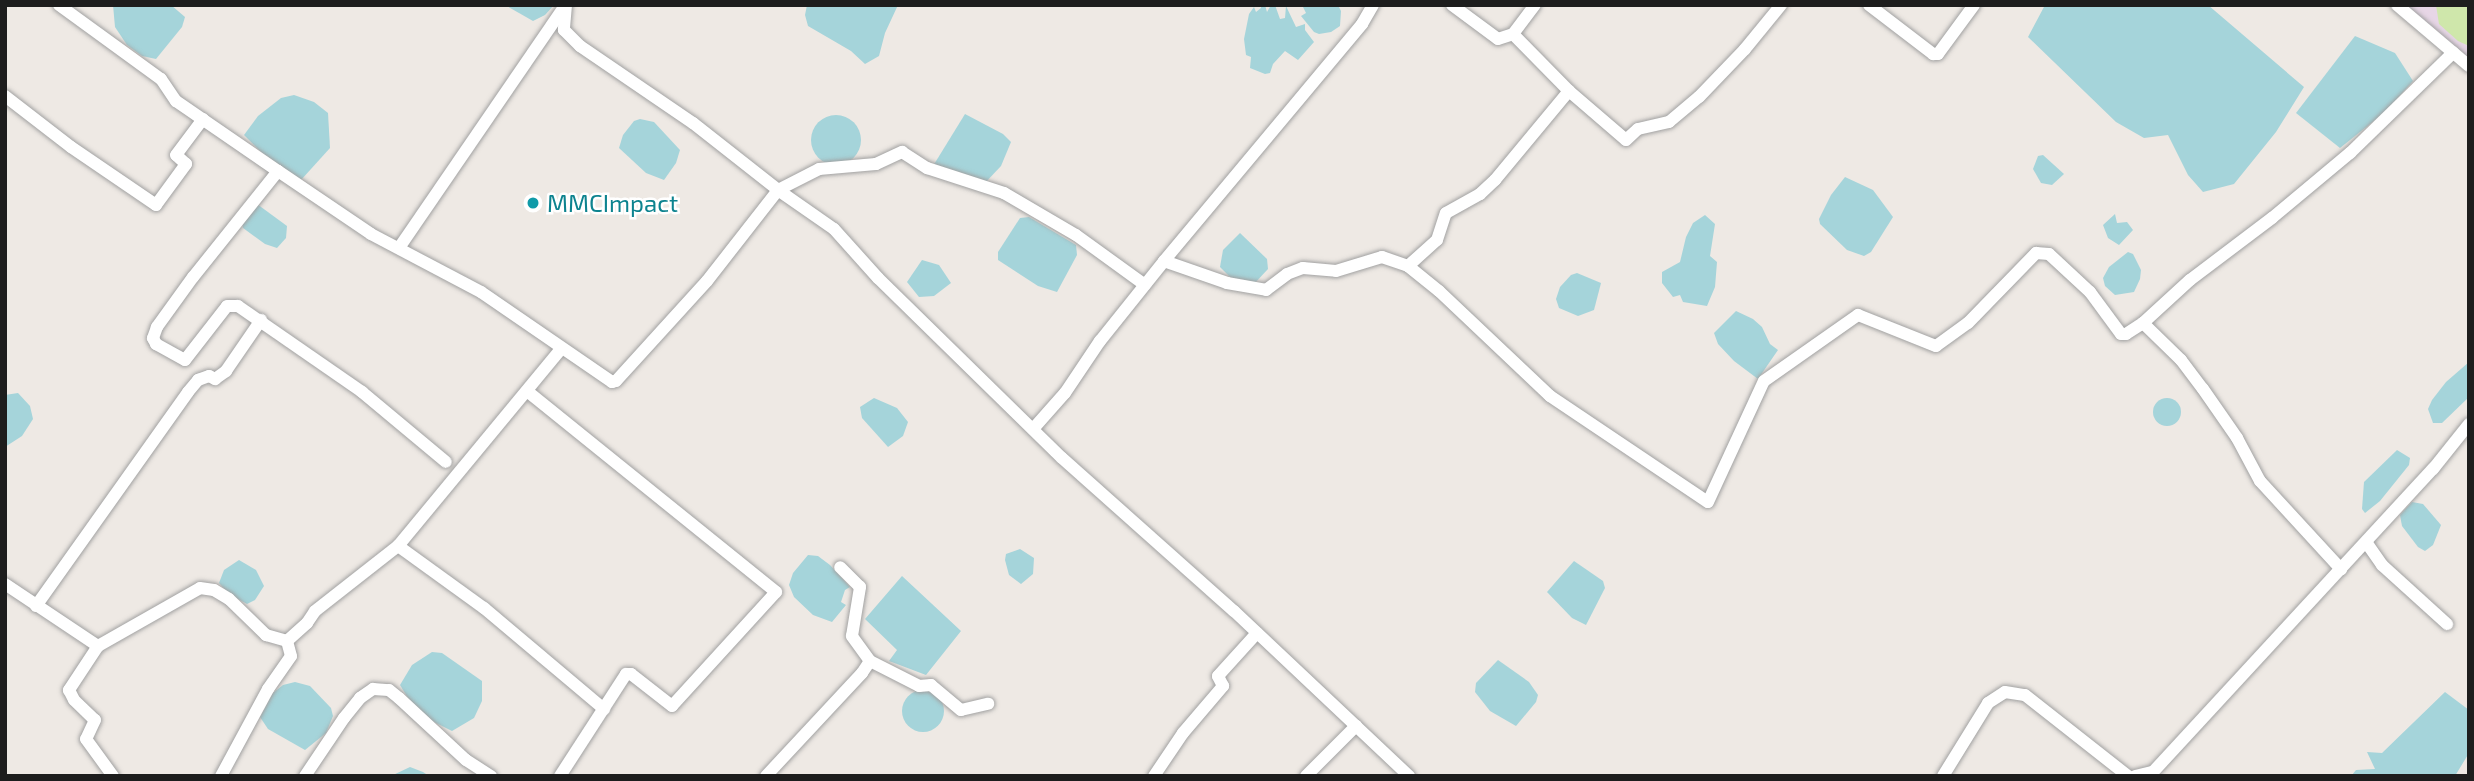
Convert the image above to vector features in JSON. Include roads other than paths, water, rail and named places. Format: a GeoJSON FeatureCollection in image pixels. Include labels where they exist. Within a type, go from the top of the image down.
{"type":"FeatureCollection","features":[{"type":"Feature","properties":{"kind":"street"},"geometry":{"type":"LineString","coordinates":[[59,5],[161,79],[176,101],[278,171],[371,234],[481,292],[611,382],[616,381],[707,281],[778,190],[819,169],[876,164],[902,152],[927,168],[1004,193],[1076,235],[1145,285]]}},
{"type":"Feature","properties":{"kind":"street"},"geometry":{"type":"LineString","coordinates":[[566,5],[564,30],[580,46],[693,123],[778,190],[834,229],[878,278],[1033,429],[1409,776]]}},
{"type":"Feature","properties":{"kind":"street"},"geometry":{"type":"LineString","coordinates":[[399,248],[566,5]]}},
{"type":"Feature","properties":{"kind":"street"},"geometry":{"type":"LineString","coordinates":[[1033,429],[1065,393],[1100,341],[1164,261],[1362,24],[1373,5]]}},
{"type":"Feature","properties":{"kind":"street"},"geometry":{"type":"LineString","coordinates":[[1451,5],[1499,39],[1513,34],[1535,5]]}},
{"type":"Feature","properties":{"kind":"street"},"geometry":{"type":"LineString","coordinates":[[1513,34],[1569,91],[1626,140],[1638,129],[1669,122],[1699,97],[1781,5]]}},
{"type":"Feature","properties":{"kind":"street"},"geometry":{"type":"LineString","coordinates":[[1869,5],[1933,54],[1938,54],[1974,5]]}},
{"type":"Feature","properties":{"kind":"street"},"geometry":{"type":"LineString","coordinates":[[2397,5],[2469,66]]}},
{"type":"Feature","properties":{"kind":"street"},"geometry":{"type":"LineString","coordinates":[[1164,261],[1227,283],[1266,290],[1287,274],[1303,268],[1336,271],[1382,257],[1408,266],[1439,291],[1549,396],[1708,502],[1764,381],[1858,315],[1936,346],[1969,323],[2036,253],[2049,254],[2090,292],[2121,334],[2143,323],[2190,280],[2272,218],[2350,153],[2453,53]]}},
{"type":"Feature","properties":{"kind":"street"},"geometry":{"type":"LineString","coordinates":[[1408,266],[1437,240],[1446,213],[1480,194],[1495,180],[1569,91]]}},
{"type":"Feature","properties":{"kind":"street"},"geometry":{"type":"LineString","coordinates":[[5,96],[71,147],[156,205],[186,163],[176,155],[203,119]]}},
{"type":"Feature","properties":{"kind":"street"},"geometry":{"type":"LineString","coordinates":[[278,171],[193,277],[153,338],[160,348],[186,360],[227,306],[238,306],[362,392],[446,462]]}},
{"type":"Feature","properties":{"kind":"street"},"geometry":{"type":"LineString","coordinates":[[36,606],[188,392],[198,380],[209,376],[215,379],[226,371],[261,320]]}},
{"type":"Feature","properties":{"kind":"street"},"geometry":{"type":"LineString","coordinates":[[2143,323],[2181,360],[2203,389],[2238,438],[2260,481],[2341,569]]}},
{"type":"Feature","properties":{"kind":"street"},"geometry":{"type":"LineString","coordinates":[[113,776],[86,739],[95,720],[74,700],[68,690],[99,646],[200,588],[214,590],[229,599],[266,635],[281,641],[287,640],[307,623],[315,611],[398,546],[561,349]]}},
{"type":"Feature","properties":{"kind":"street"},"geometry":{"type":"LineString","coordinates":[[527,391],[776,592],[673,706],[668,706],[631,674],[626,674],[560,776]]}},
{"type":"Feature","properties":{"kind":"street"},"geometry":{"type":"LineString","coordinates":[[2135,776],[2153,772],[2366,542],[2469,424]]}},
{"type":"Feature","properties":{"kind":"street"},"geometry":{"type":"LineString","coordinates":[[2366,542],[2382,565],[2447,624]]}},
{"type":"Feature","properties":{"kind":"street"},"geometry":{"type":"LineString","coordinates":[[398,546],[484,608],[604,709]]}},
{"type":"Feature","properties":{"kind":"street"},"geometry":{"type":"LineString","coordinates":[[840,567],[860,587],[852,636],[870,661],[919,686],[931,685],[961,710],[988,704]]}},
{"type":"Feature","properties":{"kind":"street"},"geometry":{"type":"LineString","coordinates":[[5,584],[99,646]]}},
{"type":"Feature","properties":{"kind":"street"},"geometry":{"type":"LineString","coordinates":[[1154,776],[1183,733],[1223,686],[1218,677],[1257,633]]}},
{"type":"Feature","properties":{"kind":"street"},"geometry":{"type":"LineString","coordinates":[[221,776],[262,699],[291,656],[287,640]]}},
{"type":"Feature","properties":{"kind":"street"},"geometry":{"type":"LineString","coordinates":[[766,776],[870,661]]}},
{"type":"Feature","properties":{"kind":"street"},"geometry":{"type":"LineString","coordinates":[[305,776],[344,718],[360,698],[373,689],[389,690],[466,760],[491,776]]}},
{"type":"Feature","properties":{"kind":"street"},"geometry":{"type":"LineString","coordinates":[[1943,776],[1987,703],[2005,692],[2025,695],[2127,776]]}},
{"type":"Feature","properties":{"kind":"street"},"geometry":{"type":"LineString","coordinates":[[1306,776],[1356,726]]}},
{"type":"Feature","properties":{"kind":"water"},"geometry":{"type":"Polygon","coordinates":[[[113,5],[171,5],[185,17],[182,27],[156,59],[142,56],[127,45],[115,27],[113,5]]]}},
{"type":"Feature","properties":{"kind":"water"},"geometry":{"type":"Polygon","coordinates":[[[505,5],[554,5],[545,15],[533,21],[505,5]]]}},
{"type":"Feature","properties":{"kind":"water"},"geometry":{"type":"Polygon","coordinates":[[[807,5],[898,5],[885,33],[879,56],[865,64],[851,51],[808,26],[805,15],[807,5]]]}},
{"type":"Feature","properties":{"kind":"water"},"geometry":{"type":"Polygon","coordinates":[[[1261,5],[1265,5],[1267,12],[1271,5],[1275,5],[1280,19],[1285,18],[1286,6],[1296,27],[1305,24],[1305,30],[1314,42],[1298,60],[1285,51],[1273,64],[1270,73],[1265,74],[1250,68],[1251,57],[1246,55],[1244,39],[1249,14],[1254,7],[1256,12],[1261,5]]]}},
{"type":"Feature","properties":{"kind":"water"},"geometry":{"type":"Polygon","coordinates":[[[1302,5],[1338,5],[1341,11],[1340,26],[1331,32],[1314,32],[1301,16],[1306,13],[1302,5]]]}},
{"type":"Feature","properties":{"kind":"water"},"geometry":{"type":"Polygon","coordinates":[[[2045,5],[2208,5],[2304,87],[2276,132],[2234,184],[2203,192],[2188,175],[2168,135],[2144,138],[2116,122],[2028,37],[2045,5]]]}},
{"type":"Feature","properties":{"kind":"water"},"geometry":{"type":"Polygon","coordinates":[[[2355,36],[2395,53],[2413,81],[2385,112],[2340,148],[2296,113],[2355,36]]]}},
{"type":"Feature","properties":{"kind":"water"},"geometry":{"type":"Polygon","coordinates":[[[294,95],[314,102],[328,113],[330,148],[301,180],[261,152],[244,135],[258,116],[281,98],[294,95]]]}},
{"type":"Feature","properties":{"kind":"water"},"geometry":{"type":"Polygon","coordinates":[[[965,114],[1003,134],[1011,142],[1001,166],[984,184],[933,166],[965,114]]]}},
{"type":"Feature","properties":{"kind":"water"},"geometry":{"type":"Polygon","coordinates":[[[836,115],[854,122],[861,140],[854,158],[836,165],[818,158],[811,140],[818,122],[836,115]]]}},
{"type":"Feature","properties":{"kind":"water"},"geometry":{"type":"Polygon","coordinates":[[[640,119],[654,122],[680,150],[676,163],[664,180],[646,173],[619,148],[623,135],[634,121],[640,119]]]}},
{"type":"Feature","properties":{"kind":"water"},"geometry":{"type":"Polygon","coordinates":[[[2043,155],[2064,174],[2052,185],[2041,183],[2033,169],[2038,156],[2043,155]]]}},
{"type":"Feature","properties":{"kind":"water"},"geometry":{"type":"Polygon","coordinates":[[[1845,177],[1873,190],[1893,217],[1871,252],[1864,256],[1847,250],[1820,224],[1819,219],[1831,195],[1845,177]]]}},
{"type":"Feature","properties":{"kind":"water"},"geometry":{"type":"Polygon","coordinates":[[[257,204],[287,226],[286,238],[277,248],[265,244],[243,228],[242,223],[257,204]]]}},
{"type":"Feature","properties":{"kind":"water"},"geometry":{"type":"Polygon","coordinates":[[[2115,214],[2117,223],[2127,222],[2133,230],[2119,245],[2108,238],[2103,225],[2115,214]]]}},
{"type":"Feature","properties":{"kind":"water"},"geometry":{"type":"Polygon","coordinates":[[[1705,215],[1715,224],[1710,256],[1717,262],[1715,287],[1707,306],[1683,302],[1680,295],[1673,297],[1662,283],[1662,272],[1680,262],[1686,237],[1693,223],[1705,215]]]}},
{"type":"Feature","properties":{"kind":"water"},"geometry":{"type":"Polygon","coordinates":[[[1029,217],[1076,245],[1077,255],[1057,292],[1038,286],[998,260],[998,252],[1020,218],[1029,217]]]}},
{"type":"Feature","properties":{"kind":"water"},"geometry":{"type":"Polygon","coordinates":[[[1240,233],[1267,259],[1268,269],[1254,284],[1233,280],[1220,267],[1223,250],[1240,233]]]}},
{"type":"Feature","properties":{"kind":"water"},"geometry":{"type":"Polygon","coordinates":[[[2128,252],[2133,254],[2141,270],[2140,279],[2134,292],[2115,295],[2105,286],[2103,278],[2109,267],[2128,252]]]}},
{"type":"Feature","properties":{"kind":"water"},"geometry":{"type":"Polygon","coordinates":[[[922,260],[939,265],[951,283],[934,296],[919,297],[907,282],[922,260]]]}},
{"type":"Feature","properties":{"kind":"water"},"geometry":{"type":"Polygon","coordinates":[[[1577,273],[1601,283],[1594,310],[1578,316],[1559,308],[1556,299],[1560,287],[1571,275],[1577,273]]]}},
{"type":"Feature","properties":{"kind":"water"},"geometry":{"type":"Polygon","coordinates":[[[1736,311],[1762,327],[1770,344],[1778,350],[1758,379],[1734,361],[1718,344],[1714,333],[1736,311]]]}},
{"type":"Feature","properties":{"kind":"water"},"geometry":{"type":"Polygon","coordinates":[[[2469,362],[2469,397],[2442,423],[2433,423],[2428,409],[2432,400],[2446,382],[2469,362]]]}},
{"type":"Feature","properties":{"kind":"water"},"geometry":{"type":"Polygon","coordinates":[[[18,393],[30,406],[33,419],[22,436],[5,447],[5,395],[18,393]]]}},
{"type":"Feature","properties":{"kind":"water"},"geometry":{"type":"Polygon","coordinates":[[[874,398],[897,408],[908,422],[903,436],[888,447],[862,418],[860,407],[874,398]]]}},
{"type":"Feature","properties":{"kind":"water"},"geometry":{"type":"Polygon","coordinates":[[[2167,398],[2177,402],[2181,412],[2177,422],[2167,426],[2157,422],[2153,412],[2157,402],[2167,398]]]}},
{"type":"Feature","properties":{"kind":"water"},"geometry":{"type":"Polygon","coordinates":[[[2397,450],[2410,458],[2409,465],[2380,501],[2365,513],[2362,509],[2364,482],[2397,450]]]}},
{"type":"Feature","properties":{"kind":"water"},"geometry":{"type":"Polygon","coordinates":[[[2412,502],[2423,504],[2441,525],[2433,545],[2425,551],[2418,547],[2402,526],[2400,515],[2412,502]]]}},
{"type":"Feature","properties":{"kind":"water"},"geometry":{"type":"Polygon","coordinates":[[[1020,549],[1034,558],[1033,574],[1021,584],[1009,575],[1005,560],[1006,554],[1020,549]]]}},
{"type":"Feature","properties":{"kind":"water"},"geometry":{"type":"Polygon","coordinates":[[[808,555],[818,556],[830,565],[850,587],[845,590],[841,602],[846,605],[832,622],[813,615],[794,597],[789,585],[793,573],[808,555]]]}},
{"type":"Feature","properties":{"kind":"water"},"geometry":{"type":"Polygon","coordinates":[[[239,560],[256,570],[264,586],[255,600],[247,604],[229,594],[219,583],[224,570],[239,560]]]}},
{"type":"Feature","properties":{"kind":"water"},"geometry":{"type":"Polygon","coordinates":[[[1574,561],[1603,581],[1605,588],[1586,625],[1572,618],[1547,592],[1574,561]]]}},
{"type":"Feature","properties":{"kind":"water"},"geometry":{"type":"Polygon","coordinates":[[[902,576],[961,631],[926,675],[889,661],[897,650],[865,619],[902,576]]]}},
{"type":"Feature","properties":{"kind":"water"},"geometry":{"type":"Polygon","coordinates":[[[432,652],[442,653],[482,681],[482,701],[474,718],[452,731],[428,719],[400,685],[412,665],[432,652]]]}},
{"type":"Feature","properties":{"kind":"water"},"geometry":{"type":"Polygon","coordinates":[[[1498,660],[1529,682],[1538,695],[1536,702],[1516,726],[1490,711],[1475,692],[1476,683],[1498,660]]]}},
{"type":"Feature","properties":{"kind":"water"},"geometry":{"type":"Polygon","coordinates":[[[295,682],[310,686],[331,708],[333,716],[326,733],[305,750],[268,729],[260,717],[273,693],[283,685],[295,682]]]}},
{"type":"Feature","properties":{"kind":"water"},"geometry":{"type":"Polygon","coordinates":[[[923,690],[938,696],[944,711],[938,726],[923,732],[908,726],[902,711],[908,696],[923,690]]]}},
{"type":"Feature","properties":{"kind":"water"},"geometry":{"type":"Polygon","coordinates":[[[2445,692],[2469,710],[2469,753],[2455,776],[2352,775],[2356,770],[2375,769],[2367,752],[2382,753],[2445,692]]]}},
{"type":"Feature","properties":{"kind":"water"},"geometry":{"type":"Polygon","coordinates":[[[410,767],[429,776],[391,776],[410,767]]]}},
{"type":"Feature","properties":{"kind":"place","name":"MMCImpact"},"geometry":{"type":"Point","coordinates":[533,203]}}]}
